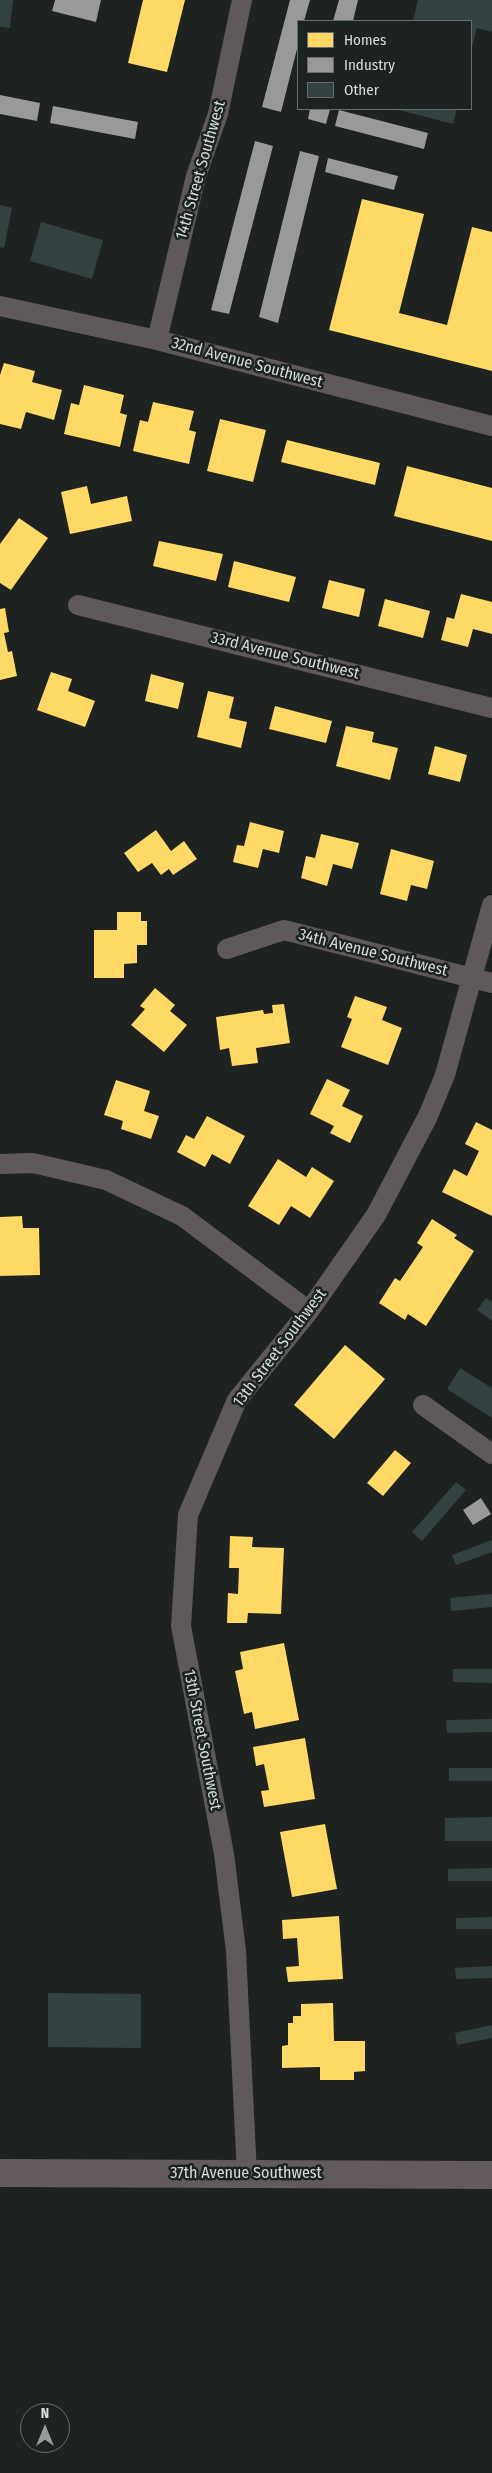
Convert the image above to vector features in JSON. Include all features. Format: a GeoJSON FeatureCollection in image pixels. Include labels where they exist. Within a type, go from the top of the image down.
{"type":"FeatureCollection","features":[{"type":"Feature","properties":{"kind":"main road","name":"37th Avenue Southwest"},"geometry":{"type":"LineString","coordinates":[[0,2173],[492,2175]]}},
{"type":"Feature","properties":{"kind":"street","name":"14th Street Southwest"},"geometry":{"type":"LineString","coordinates":[[157,340],[196,176],[218,114],[242,0]]}},
{"type":"Feature","properties":{"kind":"street","name":"32nd Avenue Southwest"},"geometry":{"type":"LineString","coordinates":[[0,306],[157,340],[492,426]]}},
{"type":"Feature","properties":{"kind":"street","name":"33rd Avenue Southwest"},"geometry":{"type":"LineString","coordinates":[[78,605],[492,708]]}},
{"type":"Feature","properties":{"kind":"street","name":"13th Street Southwest"},"geometry":{"type":"LineString","coordinates":[[248,2174],[236,1951],[224,1854],[181,1626],[188,1514],[237,1400],[309,1311],[376,1215],[428,1116],[483,981],[492,905]]}},
{"type":"Feature","properties":{"kind":"street","name":"34th Avenue Southwest"},"geometry":{"type":"LineString","coordinates":[[227,949],[284,930],[483,981]]}},
{"type":"Feature","properties":{"kind":"street"},"geometry":{"type":"LineString","coordinates":[[0,1164],[33,1164],[106,1180],[182,1216],[309,1311]]}},
{"type":"Feature","properties":{"kind":"street"},"geometry":{"type":"LineString","coordinates":[[423,1404],[492,1454]]}},
{"type":"Feature","properties":{"kind":"building: Homes"},"geometry":{"type":"Polygon","coordinates":[[[143,0],[185,0],[167,72],[128,63],[143,0]]]}},
{"type":"Feature","properties":{"kind":"building: Homes"},"geometry":{"type":"Polygon","coordinates":[[[362,199],[424,214],[399,313],[447,325],[472,227],[492,232],[492,371],[329,330],[362,199]]]}},
{"type":"Feature","properties":{"kind":"building: Homes"},"geometry":{"type":"Polygon","coordinates":[[[4,363],[35,371],[32,382],[62,390],[54,420],[26,412],[21,429],[0,424],[0,375],[4,363]]]}},
{"type":"Feature","properties":{"kind":"building: Homes"},"geometry":{"type":"Polygon","coordinates":[[[84,385],[124,395],[120,413],[127,415],[120,447],[64,434],[71,403],[79,405],[84,385]]]}},
{"type":"Feature","properties":{"kind":"building: Homes"},"geometry":{"type":"Polygon","coordinates":[[[153,402],[194,411],[189,430],[196,432],[189,464],[133,451],[140,420],[148,422],[153,402]]]}},
{"type":"Feature","properties":{"kind":"building: Homes"},"geometry":{"type":"Polygon","coordinates":[[[220,419],[266,430],[253,482],[207,471],[220,419]]]}},
{"type":"Feature","properties":{"kind":"building: Homes"},"geometry":{"type":"Polygon","coordinates":[[[287,440],[380,463],[375,485],[281,462],[287,440]]]}},
{"type":"Feature","properties":{"kind":"building: Homes"},"geometry":{"type":"Polygon","coordinates":[[[407,466],[492,488],[492,541],[394,516],[407,466]]]}},
{"type":"Feature","properties":{"kind":"building: Homes"},"geometry":{"type":"Polygon","coordinates":[[[87,486],[91,504],[127,496],[132,521],[70,534],[61,492],[87,486]]]}},
{"type":"Feature","properties":{"kind":"building: Homes"},"geometry":{"type":"Polygon","coordinates":[[[19,518],[48,538],[11,590],[0,583],[0,544],[19,518]]]}},
{"type":"Feature","properties":{"kind":"building: Homes"},"geometry":{"type":"Polygon","coordinates":[[[159,541],[223,554],[216,581],[153,566],[159,541]]]}},
{"type":"Feature","properties":{"kind":"building: Homes"},"geometry":{"type":"Polygon","coordinates":[[[234,561],[296,577],[289,602],[228,587],[234,561]]]}},
{"type":"Feature","properties":{"kind":"building: Homes"},"geometry":{"type":"Polygon","coordinates":[[[329,580],[365,589],[359,617],[322,608],[329,580]]]}},
{"type":"Feature","properties":{"kind":"building: Homes"},"geometry":{"type":"Polygon","coordinates":[[[461,594],[492,602],[492,634],[473,629],[468,647],[441,640],[447,617],[454,619],[461,594]]]}},
{"type":"Feature","properties":{"kind":"building: Homes"},"geometry":{"type":"Polygon","coordinates":[[[385,599],[430,611],[423,638],[378,626],[385,599]]]}},
{"type":"Feature","properties":{"kind":"building: Homes"},"geometry":{"type":"Polygon","coordinates":[[[5,608],[9,632],[4,633],[8,652],[12,651],[17,676],[0,680],[0,609],[5,608]]]}},
{"type":"Feature","properties":{"kind":"building: Homes"},"geometry":{"type":"Polygon","coordinates":[[[51,672],[72,679],[68,691],[95,701],[85,727],[37,710],[51,672]]]}},
{"type":"Feature","properties":{"kind":"building: Homes"},"geometry":{"type":"Polygon","coordinates":[[[151,674],[184,683],[178,709],[145,701],[151,674]]]}},
{"type":"Feature","properties":{"kind":"building: Homes"},"geometry":{"type":"Polygon","coordinates":[[[208,691],[234,697],[229,718],[247,722],[241,748],[197,737],[208,691]]]}},
{"type":"Feature","properties":{"kind":"building: Homes"},"geometry":{"type":"Polygon","coordinates":[[[275,706],[332,721],[326,743],[269,729],[275,706]]]}},
{"type":"Feature","properties":{"kind":"building: Homes"},"geometry":{"type":"Polygon","coordinates":[[[346,726],[374,732],[372,742],[398,748],[390,780],[336,766],[346,726]]]}},
{"type":"Feature","properties":{"kind":"building: Homes"},"geometry":{"type":"Polygon","coordinates":[[[435,746],[467,755],[460,782],[428,774],[435,746]]]}},
{"type":"Feature","properties":{"kind":"building: Homes"},"geometry":{"type":"Polygon","coordinates":[[[250,822],[284,831],[279,853],[263,849],[258,868],[233,862],[237,845],[244,846],[250,822]]]}},
{"type":"Feature","properties":{"kind":"building: Homes"},"geometry":{"type":"Polygon","coordinates":[[[156,830],[171,851],[184,841],[197,859],[173,875],[169,869],[161,875],[152,863],[138,872],[124,853],[156,830]]]}},
{"type":"Feature","properties":{"kind":"building: Homes"},"geometry":{"type":"Polygon","coordinates":[[[321,834],[359,843],[352,869],[333,864],[327,886],[301,878],[306,856],[315,858],[321,834]]]}},
{"type":"Feature","properties":{"kind":"building: Homes"},"geometry":{"type":"Polygon","coordinates":[[[391,849],[434,861],[427,889],[411,885],[407,901],[380,894],[391,849]]]}},
{"type":"Feature","properties":{"kind":"building: Homes"},"geometry":{"type":"Polygon","coordinates":[[[117,912],[141,912],[141,921],[147,921],[147,945],[137,945],[137,963],[124,964],[124,978],[94,978],[94,930],[117,930],[117,912]]]}},
{"type":"Feature","properties":{"kind":"building: Homes"},"geometry":{"type":"Polygon","coordinates":[[[155,988],[175,1005],[170,1011],[187,1025],[164,1052],[131,1025],[145,1009],[140,1006],[155,988]]]}},
{"type":"Feature","properties":{"kind":"building: Homes"},"geometry":{"type":"Polygon","coordinates":[[[355,996],[387,1007],[382,1020],[402,1028],[388,1065],[341,1047],[352,1019],[347,1017],[355,996]]]}},
{"type":"Feature","properties":{"kind":"building: Homes"},"geometry":{"type":"Polygon","coordinates":[[[284,1004],[290,1043],[256,1048],[258,1063],[232,1066],[229,1048],[220,1050],[216,1017],[263,1010],[264,1014],[273,1013],[272,1005],[284,1004]]]}},
{"type":"Feature","properties":{"kind":"building: Homes"},"geometry":{"type":"Polygon","coordinates":[[[327,1079],[350,1090],[342,1106],[363,1116],[350,1143],[330,1133],[334,1126],[310,1114],[327,1079]]]}},
{"type":"Feature","properties":{"kind":"building: Homes"},"geometry":{"type":"Polygon","coordinates":[[[116,1080],[150,1091],[144,1111],[159,1116],[151,1139],[121,1129],[123,1121],[104,1115],[116,1080]]]}},
{"type":"Feature","properties":{"kind":"building: Homes"},"geometry":{"type":"Polygon","coordinates":[[[207,1116],[245,1136],[230,1164],[212,1154],[205,1167],[177,1152],[186,1135],[194,1139],[207,1116]]]}},
{"type":"Feature","properties":{"kind":"building: Homes"},"geometry":{"type":"Polygon","coordinates":[[[476,1122],[492,1130],[492,1216],[442,1192],[454,1169],[467,1176],[479,1151],[465,1144],[476,1122]]]}},
{"type":"Feature","properties":{"kind":"building: Homes"},"geometry":{"type":"Polygon","coordinates":[[[278,1159],[306,1177],[312,1167],[334,1181],[310,1218],[291,1206],[279,1225],[248,1206],[278,1159]]]}},
{"type":"Feature","properties":{"kind":"building: Homes"},"geometry":{"type":"Polygon","coordinates":[[[22,1216],[23,1228],[39,1228],[40,1275],[0,1276],[0,1217],[22,1216]]]}},
{"type":"Feature","properties":{"kind":"building: Homes"},"geometry":{"type":"Polygon","coordinates":[[[432,1219],[457,1235],[454,1238],[474,1251],[426,1326],[408,1314],[405,1320],[379,1303],[395,1278],[400,1281],[423,1247],[417,1243],[432,1219]]]}},
{"type":"Feature","properties":{"kind":"building: Homes"},"geometry":{"type":"Polygon","coordinates":[[[345,1345],[385,1379],[334,1439],[294,1405],[345,1345]]]}},
{"type":"Feature","properties":{"kind":"building: Homes"},"geometry":{"type":"Polygon","coordinates":[[[395,1450],[411,1463],[383,1496],[367,1483],[395,1450]]]}},
{"type":"Feature","properties":{"kind":"building: Homes"},"geometry":{"type":"Polygon","coordinates":[[[230,1536],[253,1537],[252,1547],[284,1548],[281,1614],[248,1613],[247,1623],[227,1623],[228,1593],[238,1594],[239,1568],[229,1568],[230,1536]]]}},
{"type":"Feature","properties":{"kind":"building: Homes"},"geometry":{"type":"Polygon","coordinates":[[[284,1643],[299,1720],[255,1729],[252,1712],[244,1714],[235,1671],[243,1669],[240,1652],[284,1643]]]}},
{"type":"Feature","properties":{"kind":"building: Homes"},"geometry":{"type":"Polygon","coordinates":[[[305,1738],[315,1799],[264,1807],[261,1791],[269,1790],[264,1764],[256,1766],[253,1747],[305,1738]]]}},
{"type":"Feature","properties":{"kind":"building: Homes"},"geometry":{"type":"Polygon","coordinates":[[[325,1824],[337,1889],[292,1897],[280,1832],[325,1824]]]}},
{"type":"Feature","properties":{"kind":"building: Homes"},"geometry":{"type":"Polygon","coordinates":[[[339,1916],[343,1979],[288,1982],[286,1967],[299,1966],[297,1938],[283,1939],[282,1920],[339,1916]]]}},
{"type":"Feature","properties":{"kind":"building: Homes"},"geometry":{"type":"Polygon","coordinates":[[[333,2003],[334,2041],[365,2041],[365,2071],[354,2072],[354,2080],[320,2080],[320,2067],[282,2068],[282,2046],[288,2045],[288,2023],[293,2023],[293,2016],[301,2016],[301,2004],[333,2003]]]}},
{"type":"Feature","properties":{"kind":"building: Industry"},"geometry":{"type":"Polygon","coordinates":[[[55,0],[101,0],[96,22],[52,11],[55,0]]]}},
{"type":"Feature","properties":{"kind":"building: Industry"},"geometry":{"type":"Polygon","coordinates":[[[290,0],[310,0],[304,20],[297,20],[297,49],[281,112],[262,107],[290,0]]]}},
{"type":"Feature","properties":{"kind":"building: Industry"},"geometry":{"type":"Polygon","coordinates":[[[339,0],[358,0],[353,20],[333,20],[339,0]]]}},
{"type":"Feature","properties":{"kind":"building: Industry"},"geometry":{"type":"Polygon","coordinates":[[[0,95],[40,103],[37,121],[0,114],[0,95]]]}},
{"type":"Feature","properties":{"kind":"building: Industry"},"geometry":{"type":"Polygon","coordinates":[[[53,106],[138,122],[135,139],[50,123],[53,106]]]}},
{"type":"Feature","properties":{"kind":"building: Industry"},"geometry":{"type":"Polygon","coordinates":[[[310,110],[330,110],[326,124],[308,119],[310,110]]]}},
{"type":"Feature","properties":{"kind":"building: Industry"},"geometry":{"type":"Polygon","coordinates":[[[339,110],[428,133],[424,149],[335,126],[339,110]]]}},
{"type":"Feature","properties":{"kind":"building: Industry"},"geometry":{"type":"Polygon","coordinates":[[[255,141],[273,146],[229,314],[211,310],[255,141]]]}},
{"type":"Feature","properties":{"kind":"building: Industry"},"geometry":{"type":"Polygon","coordinates":[[[300,151],[319,156],[278,323],[259,317],[300,151]]]}},
{"type":"Feature","properties":{"kind":"building: Industry"},"geometry":{"type":"Polygon","coordinates":[[[328,158],[398,176],[394,190],[325,172],[328,158]]]}},
{"type":"Feature","properties":{"kind":"building: Industry"},"geometry":{"type":"Polygon","coordinates":[[[481,1498],[491,1514],[473,1525],[463,1510],[481,1498]]]}},
{"type":"Feature","properties":{"kind":"building: Other"},"geometry":{"type":"Polygon","coordinates":[[[0,0],[13,0],[10,28],[0,27],[0,0]]]}},
{"type":"Feature","properties":{"kind":"building: Other"},"geometry":{"type":"Polygon","coordinates":[[[418,0],[492,0],[492,32],[477,28],[472,47],[472,20],[413,20],[418,0]]]}},
{"type":"Feature","properties":{"kind":"building: Other"},"geometry":{"type":"Polygon","coordinates":[[[399,110],[457,110],[453,124],[399,110]]]}},
{"type":"Feature","properties":{"kind":"building: Other"},"geometry":{"type":"Polygon","coordinates":[[[0,205],[12,208],[4,248],[0,247],[0,205]]]}},
{"type":"Feature","properties":{"kind":"building: Other"},"geometry":{"type":"Polygon","coordinates":[[[41,222],[103,240],[92,279],[30,261],[41,222]]]}},
{"type":"Feature","properties":{"kind":"building: Other"},"geometry":{"type":"Polygon","coordinates":[[[486,1298],[492,1302],[492,1321],[477,1310],[486,1298]]]}},
{"type":"Feature","properties":{"kind":"building: Other"},"geometry":{"type":"Polygon","coordinates":[[[460,1368],[492,1388],[492,1418],[447,1389],[460,1368]]]}},
{"type":"Feature","properties":{"kind":"building: Other"},"geometry":{"type":"Polygon","coordinates":[[[456,1482],[466,1490],[422,1541],[412,1532],[456,1482]]]}},
{"type":"Feature","properties":{"kind":"building: Other"},"geometry":{"type":"Polygon","coordinates":[[[492,1540],[492,1552],[456,1565],[452,1555],[492,1540]]]}},
{"type":"Feature","properties":{"kind":"building: Other"},"geometry":{"type":"Polygon","coordinates":[[[492,1594],[492,1607],[451,1611],[450,1598],[492,1594]]]}},
{"type":"Feature","properties":{"kind":"building: Other"},"geometry":{"type":"Polygon","coordinates":[[[453,1669],[492,1669],[492,1683],[453,1682],[453,1669]]]}},
{"type":"Feature","properties":{"kind":"building: Other"},"geometry":{"type":"Polygon","coordinates":[[[492,1719],[492,1732],[447,1733],[446,1720],[492,1719]]]}},
{"type":"Feature","properties":{"kind":"building: Other"},"geometry":{"type":"Polygon","coordinates":[[[449,1768],[492,1768],[492,1781],[449,1781],[449,1768]]]}},
{"type":"Feature","properties":{"kind":"building: Other"},"geometry":{"type":"Polygon","coordinates":[[[492,1817],[492,1841],[445,1841],[445,1818],[492,1817]]]}},
{"type":"Feature","properties":{"kind":"building: Other"},"geometry":{"type":"Polygon","coordinates":[[[492,1868],[492,1881],[448,1881],[448,1869],[492,1868]]]}},
{"type":"Feature","properties":{"kind":"building: Other"},"geometry":{"type":"Polygon","coordinates":[[[492,1917],[492,1929],[456,1929],[456,1918],[492,1917]]]}},
{"type":"Feature","properties":{"kind":"building: Other"},"geometry":{"type":"Polygon","coordinates":[[[492,1966],[492,1978],[456,1979],[455,1968],[492,1966]]]}},
{"type":"Feature","properties":{"kind":"building: Other"},"geometry":{"type":"Polygon","coordinates":[[[48,1993],[141,1994],[141,2048],[48,2047],[48,1993]]]}},
{"type":"Feature","properties":{"kind":"building: Other"},"geometry":{"type":"Polygon","coordinates":[[[492,2025],[492,2038],[457,2045],[455,2033],[492,2025]]]}}]}
